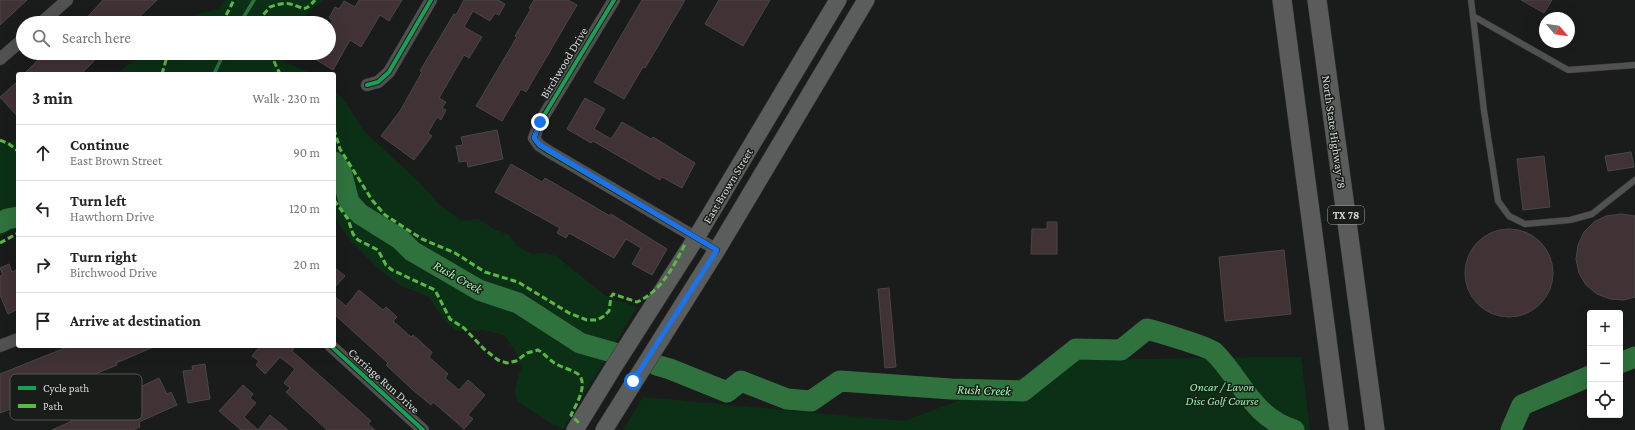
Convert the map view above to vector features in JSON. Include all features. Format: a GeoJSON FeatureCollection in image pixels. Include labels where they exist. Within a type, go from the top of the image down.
{"type":"FeatureCollection","features":[{"type":"Feature","properties":{"kind":"main road","name":"East Brown Street"},"geometry":{"type":"LineString","coordinates":[[576,430],[613,368],[696,238],[838,0]]}},
{"type":"Feature","properties":{"kind":"main road","name":"East Brown Street"},"geometry":{"type":"LineString","coordinates":[[604,430],[717,250],[866,0]]}},
{"type":"Feature","properties":{"kind":"main road","name":"TX 78"},"geometry":{"type":"LineString","coordinates":[[1282,0],[1339,430]]}},
{"type":"Feature","properties":{"kind":"main road","name":"North State Highway 78"},"geometry":{"type":"LineString","coordinates":[[1317,0],[1375,430]]}},
{"type":"Feature","properties":{"kind":"main road"},"geometry":{"type":"LineString","coordinates":[[784,90],[805,102]]}},
{"type":"Feature","properties":{"kind":"street"},"geometry":{"type":"LineString","coordinates":[[49,16],[67,0]]}},
{"type":"Feature","properties":{"kind":"street"},"geometry":{"type":"LineString","coordinates":[[367,85],[378,82],[389,72],[431,0]]}},
{"type":"Feature","properties":{"kind":"street","name":"Birchwood Drive"},"geometry":{"type":"LineString","coordinates":[[614,0],[540,122],[534,138],[548,151],[696,238]]}},
{"type":"Feature","properties":{"kind":"street"},"geometry":{"type":"LineString","coordinates":[[0,60],[16,45]]}},
{"type":"Feature","properties":{"kind":"street"},"geometry":{"type":"LineString","coordinates":[[696,238],[717,250]]}},
{"type":"Feature","properties":{"kind":"street"},"geometry":{"type":"LineString","coordinates":[[0,346],[16,340]]}},
{"type":"Feature","properties":{"kind":"street","name":"Carriage Run Drive"},"geometry":{"type":"LineString","coordinates":[[333,348],[423,430]]}},
{"type":"Feature","properties":{"kind":"lane"},"geometry":{"type":"LineString","coordinates":[[1471,0],[1484,111],[1498,201],[1509,216],[1525,224],[1570,220],[1592,214],[1635,180]]}},
{"type":"Feature","properties":{"kind":"lane"},"geometry":{"type":"LineString","coordinates":[[1473,16],[1568,70],[1635,65]]}},
{"type":"Feature","properties":{"kind":"green space"},"geometry":{"type":"Polygon","coordinates":[[[225,0],[324,0],[310,10],[306,16],[192,16],[218,9],[225,0]]]}},
{"type":"Feature","properties":{"kind":"green space"},"geometry":{"type":"Polygon","coordinates":[[[134,60],[282,60],[308,72],[119,72],[134,60]]]}},
{"type":"Feature","properties":{"kind":"green space"},"geometry":{"type":"Polygon","coordinates":[[[336,91],[346,103],[363,130],[420,183],[440,205],[461,221],[478,219],[496,230],[509,235],[517,246],[532,254],[544,253],[556,256],[606,296],[637,307],[563,429],[552,424],[517,401],[515,389],[521,368],[516,352],[504,335],[483,330],[456,331],[444,320],[429,297],[401,286],[381,271],[349,239],[336,219],[336,91]]]}},
{"type":"Feature","properties":{"kind":"green space"},"geometry":{"type":"Polygon","coordinates":[[[16,140],[16,228],[0,237],[0,144],[16,140]]]}},
{"type":"Feature","properties":{"kind":"green space","name":"Oncar / Lavon Disc Golf Course"},"geometry":{"type":"Polygon","coordinates":[[[1301,357],[1310,430],[623,430],[643,397],[904,421],[1068,360],[1301,357]]]}},
{"type":"Feature","properties":{"kind":"building"},"geometry":{"type":"Polygon","coordinates":[[[0,0],[27,0],[0,25],[0,0]]]}},
{"type":"Feature","properties":{"kind":"building"},"geometry":{"type":"Polygon","coordinates":[[[103,0],[157,0],[140,16],[88,16],[103,0]]]}},
{"type":"Feature","properties":{"kind":"building"},"geometry":{"type":"Polygon","coordinates":[[[359,0],[402,0],[389,21],[380,15],[361,47],[350,40],[333,70],[317,60],[336,60],[336,16],[330,16],[335,7],[339,9],[344,1],[355,7],[359,0]]]}},
{"type":"Feature","properties":{"kind":"building"},"geometry":{"type":"Polygon","coordinates":[[[464,0],[498,0],[505,4],[499,15],[495,13],[490,21],[473,11],[464,27],[482,37],[469,58],[464,55],[439,98],[446,102],[442,108],[446,110],[441,120],[437,117],[428,133],[432,136],[414,160],[381,136],[400,111],[422,72],[420,71],[464,0]]]}},
{"type":"Feature","properties":{"kind":"building"},"geometry":{"type":"Polygon","coordinates":[[[534,0],[568,0],[577,5],[526,92],[521,89],[502,121],[476,106],[517,37],[515,36],[531,9],[529,8],[534,0]]]}},
{"type":"Feature","properties":{"kind":"building"},"geometry":{"type":"Polygon","coordinates":[[[642,0],[685,0],[645,68],[643,67],[624,99],[594,82],[642,0]]]}},
{"type":"Feature","properties":{"kind":"building"},"geometry":{"type":"Polygon","coordinates":[[[719,0],[770,0],[743,46],[705,24],[719,0]]]}},
{"type":"Feature","properties":{"kind":"building"},"geometry":{"type":"Polygon","coordinates":[[[1521,0],[1552,0],[1545,12],[1521,0]]]}},
{"type":"Feature","properties":{"kind":"building"},"geometry":{"type":"Polygon","coordinates":[[[38,60],[95,60],[83,72],[26,72],[38,60]]]}},
{"type":"Feature","properties":{"kind":"building"},"geometry":{"type":"Polygon","coordinates":[[[16,83],[16,115],[0,97],[16,83]]]}},
{"type":"Feature","properties":{"kind":"building"},"geometry":{"type":"Polygon","coordinates":[[[585,98],[605,109],[594,129],[611,139],[622,122],[651,139],[653,137],[695,163],[682,188],[662,177],[660,180],[593,141],[591,143],[567,129],[585,98]]]}},
{"type":"Feature","properties":{"kind":"building"},"geometry":{"type":"Polygon","coordinates":[[[497,130],[503,159],[468,167],[467,161],[459,162],[456,146],[463,145],[461,137],[497,130]]]}},
{"type":"Feature","properties":{"kind":"building"},"geometry":{"type":"Polygon","coordinates":[[[1631,152],[1634,167],[1608,171],[1605,156],[1631,152]]]}},
{"type":"Feature","properties":{"kind":"building"},"geometry":{"type":"Polygon","coordinates":[[[1544,156],[1550,207],[1523,210],[1517,159],[1544,156]]]}},
{"type":"Feature","properties":{"kind":"building"},"geometry":{"type":"Polygon","coordinates":[[[511,164],[542,182],[545,178],[610,216],[611,214],[667,249],[652,275],[632,264],[641,248],[626,239],[614,258],[569,233],[566,238],[557,233],[560,228],[495,192],[511,164]]]}},
{"type":"Feature","properties":{"kind":"building"},"geometry":{"type":"Polygon","coordinates":[[[1621,214],[1635,216],[1635,297],[1624,300],[1610,299],[1597,294],[1586,285],[1579,273],[1576,259],[1578,245],[1584,232],[1594,222],[1606,216],[1621,214]]]}},
{"type":"Feature","properties":{"kind":"building"},"geometry":{"type":"Polygon","coordinates":[[[1047,222],[1057,222],[1057,254],[1031,254],[1032,229],[1047,229],[1047,222]]]}},
{"type":"Feature","properties":{"kind":"building"},"geometry":{"type":"Polygon","coordinates":[[[1509,229],[1526,232],[1540,242],[1550,256],[1553,273],[1550,290],[1540,304],[1526,314],[1509,317],[1492,314],[1478,304],[1468,290],[1465,273],[1468,256],[1478,242],[1492,232],[1509,229]]]}},
{"type":"Feature","properties":{"kind":"building"},"geometry":{"type":"Polygon","coordinates":[[[1284,250],[1291,314],[1225,321],[1219,257],[1284,250]]]}},
{"type":"Feature","properties":{"kind":"building"},"geometry":{"type":"Polygon","coordinates":[[[9,264],[12,272],[16,270],[16,310],[8,314],[0,295],[0,276],[3,275],[0,268],[9,264]]]}},
{"type":"Feature","properties":{"kind":"building"},"geometry":{"type":"Polygon","coordinates":[[[336,269],[345,276],[336,286],[336,269]]]}},
{"type":"Feature","properties":{"kind":"building"},"geometry":{"type":"Polygon","coordinates":[[[889,288],[896,367],[885,368],[878,289],[889,288]]]}},
{"type":"Feature","properties":{"kind":"building"},"geometry":{"type":"Polygon","coordinates":[[[359,290],[383,310],[386,307],[397,317],[393,321],[411,337],[413,335],[432,352],[429,357],[448,374],[445,378],[459,390],[468,380],[485,395],[468,415],[473,419],[464,429],[433,402],[431,405],[413,390],[386,365],[388,363],[336,316],[336,298],[346,306],[359,290]]]}},
{"type":"Feature","properties":{"kind":"building"},"geometry":{"type":"Polygon","coordinates":[[[65,348],[151,348],[95,374],[10,374],[10,409],[0,413],[0,374],[65,348]]]}},
{"type":"Feature","properties":{"kind":"building"},"geometry":{"type":"Polygon","coordinates":[[[258,348],[294,348],[292,351],[371,421],[368,424],[375,430],[327,430],[286,392],[290,388],[284,383],[295,369],[280,357],[265,374],[256,365],[259,361],[252,356],[258,348]]]}},
{"type":"Feature","properties":{"kind":"building"},"geometry":{"type":"Polygon","coordinates":[[[205,364],[210,399],[188,403],[183,371],[193,370],[192,366],[205,364]]]}},
{"type":"Feature","properties":{"kind":"building"},"geometry":{"type":"Polygon","coordinates":[[[159,378],[167,394],[171,392],[177,405],[139,422],[140,427],[133,430],[52,430],[72,420],[142,420],[142,386],[159,378]]]}},
{"type":"Feature","properties":{"kind":"building"},"geometry":{"type":"Polygon","coordinates":[[[243,385],[253,394],[250,398],[256,403],[244,417],[258,430],[241,430],[219,411],[243,385]]]}},
{"type":"Feature","properties":{"kind":"building"},"geometry":{"type":"Polygon","coordinates":[[[270,415],[288,430],[258,430],[270,415]]]}},
{"type":"Feature","properties":{"kind":"waterway"},"geometry":{"type":"LineString","coordinates":[[244,16],[254,0]]}},
{"type":"Feature","properties":{"kind":"waterway"},"geometry":{"type":"LineString","coordinates":[[215,72],[221,60]]}},
{"type":"Feature","properties":{"kind":"waterway","name":"Rush Creek"},"geometry":{"type":"LineString","coordinates":[[336,165],[341,171],[349,202],[360,214],[400,239],[412,251],[479,290],[518,303],[580,343],[615,353]]}},
{"type":"Feature","properties":{"kind":"waterway","name":"Rush Creek"},"geometry":{"type":"LineString","coordinates":[[0,223],[7,219],[16,217]]}},
{"type":"Feature","properties":{"kind":"waterway","name":"Rush Creek"},"geometry":{"type":"LineString","coordinates":[[656,365],[670,369],[727,392],[741,381],[787,399],[811,401],[840,381],[951,389],[1023,391],[1076,349],[1121,350],[1147,329],[1194,343],[1214,352],[1257,407],[1279,424],[1294,430]]}},
{"type":"Feature","properties":{"kind":"waterway","name":"Rush Creek"},"geometry":{"type":"LineString","coordinates":[[1623,362],[1635,357]]}},
{"type":"Feature","properties":{"kind":"waterway","name":"Rush Creek"},"geometry":{"type":"LineString","coordinates":[[1511,430],[1522,405],[1587,377]]}},
{"type":"Feature","properties":{"kind":"marked path"},"geometry":{"type":"LineString","coordinates":[[226,16],[234,0]]}},
{"type":"Feature","properties":{"kind":"marked path"},"geometry":{"type":"LineString","coordinates":[[263,16],[270,7],[288,3],[306,8],[315,0]]}},
{"type":"Feature","properties":{"kind":"marked path"},"geometry":{"type":"LineString","coordinates":[[163,72],[166,60]]}},
{"type":"Feature","properties":{"kind":"marked path"},"geometry":{"type":"LineString","coordinates":[[273,60],[279,72]]}},
{"type":"Feature","properties":{"kind":"marked path"},"geometry":{"type":"LineString","coordinates":[[336,136],[340,149],[372,200],[385,215],[422,239],[455,253],[485,272],[518,282],[569,313],[587,320],[597,320],[604,316],[609,311],[611,297],[613,294],[637,302],[653,292],[666,278],[685,244]]}},
{"type":"Feature","properties":{"kind":"marked path"},"geometry":{"type":"LineString","coordinates":[[0,140],[16,149]]}},
{"type":"Feature","properties":{"kind":"marked path"},"geometry":{"type":"LineString","coordinates":[[336,203],[348,219],[353,234],[358,240],[378,250],[386,265],[392,270],[435,290],[450,319],[464,328],[484,349],[498,360],[507,363],[516,361],[527,353],[538,350],[555,363],[578,374],[581,378],[582,389],[571,415],[579,423]]}},
{"type":"Feature","properties":{"kind":"marked path"},"geometry":{"type":"LineString","coordinates":[[0,243],[16,234]]}},
{"type":"Feature","properties":{"kind":"cycle path"},"geometry":{"type":"LineString","coordinates":[[367,85],[378,82],[389,72],[431,0]]}},
{"type":"Feature","properties":{"kind":"cycle path"},"geometry":{"type":"LineString","coordinates":[[614,0],[540,122],[534,138],[539,145],[548,151],[717,250]]}},
{"type":"Feature","properties":{"kind":"cycle path"},"geometry":{"type":"LineString","coordinates":[[333,348],[423,430]]}},
{"type":"Feature","properties":{"kind":"route"},"geometry":{"type":"LineString","coordinates":[[540,122],[536,128],[534,138],[548,151],[717,250],[633,381]]}}]}
